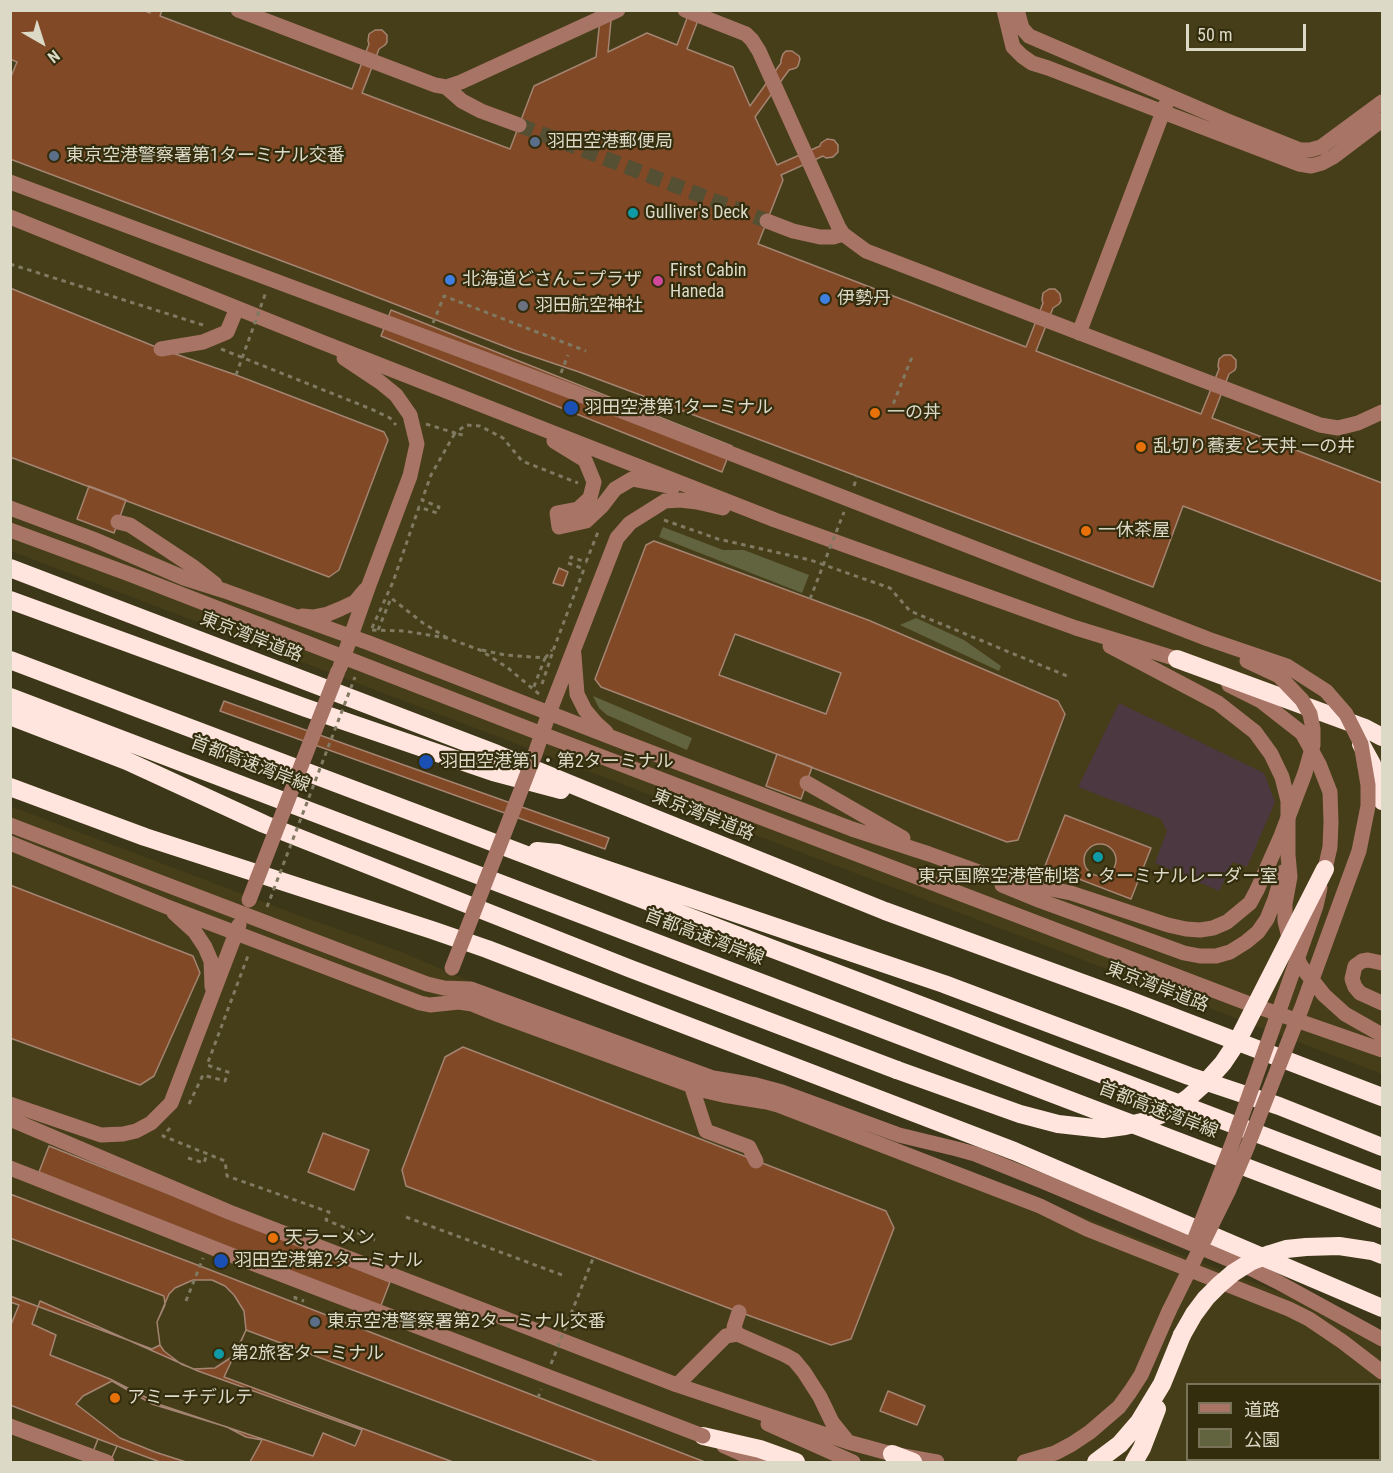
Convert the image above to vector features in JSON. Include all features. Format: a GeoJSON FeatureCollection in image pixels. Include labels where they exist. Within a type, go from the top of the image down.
{"type":"FeatureCollection","features":[{"type":"Feature","properties":{"kind":"highway","name":"東京湾岸道路"},"geometry":{"type":"LineString","coordinates":[[10,568],[497,754],[885,911],[1129,1000],[1383,1097]]}},
{"type":"Feature","properties":{"kind":"highway"},"geometry":{"type":"LineString","coordinates":[[17,602],[306,708],[493,772],[555,790],[597,795]]}},
{"type":"Feature","properties":{"kind":"highway"},"geometry":{"type":"LineString","coordinates":[[1177,659],[1354,724],[1383,737]]}},
{"type":"Feature","properties":{"kind":"highway","name":"首都高速湾岸線"},"geometry":{"type":"LineString","coordinates":[[10,660],[1383,1181]]}},
{"type":"Feature","properties":{"kind":"highway","name":"首都高速湾岸線"},"geometry":{"type":"LineString","coordinates":[[10,697],[1383,1219]]}},
{"type":"Feature","properties":{"kind":"highway"},"geometry":{"type":"LineString","coordinates":[[10,716],[127,761],[264,824],[631,969],[897,1070],[1020,1114],[1058,1124],[1103,1129],[1146,1121],[1167,1112],[1206,1082],[1237,1042],[1325,869]]}},
{"type":"Feature","properties":{"kind":"highway"},"geometry":{"type":"LineString","coordinates":[[1361,744],[1372,764],[1383,801]]}},
{"type":"Feature","properties":{"kind":"highway"},"geometry":{"type":"LineString","coordinates":[[10,787],[145,837],[487,950],[1014,1151],[1383,1308]]}},
{"type":"Feature","properties":{"kind":"highway"},"geometry":{"type":"LineString","coordinates":[[508,848],[558,853],[954,988],[1189,1076],[1279,1106],[1383,1147]]}},
{"type":"Feature","properties":{"kind":"highway"},"geometry":{"type":"LineString","coordinates":[[1096,1462],[1120,1444],[1139,1422],[1162,1384],[1182,1335],[1194,1314],[1206,1298],[1233,1273],[1269,1254],[1286,1249],[1340,1246],[1383,1255]]}},
{"type":"Feature","properties":{"kind":"highway"},"geometry":{"type":"LineString","coordinates":[[1324,1282],[1383,1296]]}},
{"type":"Feature","properties":{"kind":"highway"},"geometry":{"type":"LineString","coordinates":[[1134,1462],[1157,1410],[1162,1384]]}},
{"type":"Feature","properties":{"kind":"highway"},"geometry":{"type":"LineString","coordinates":[[703,1436],[760,1449],[796,1462]]}},
{"type":"Feature","properties":{"kind":"highway"},"geometry":{"type":"LineString","coordinates":[[892,1454],[913,1462]]}},
{"type":"Feature","properties":{"kind":"street"},"geometry":{"type":"LineString","coordinates":[[238,10],[435,85],[446,87],[618,10]]}},
{"type":"Feature","properties":{"kind":"street"},"geometry":{"type":"LineString","coordinates":[[686,10],[746,34],[752,40],[839,228],[843,234],[866,251],[1320,425],[1338,428],[1381,415]]}},
{"type":"Feature","properties":{"kind":"street"},"geometry":{"type":"LineString","coordinates":[[1004,10],[1013,47],[1032,63],[1299,164],[1322,163],[1383,120]]}},
{"type":"Feature","properties":{"kind":"street"},"geometry":{"type":"LineString","coordinates":[[1017,10],[1022,28],[1029,36],[1300,150],[1321,147],[1383,102]]}},
{"type":"Feature","properties":{"kind":"street"},"geometry":{"type":"LineString","coordinates":[[446,87],[462,101],[481,111],[519,125]]}},
{"type":"Feature","properties":{"kind":"street"},"geometry":{"type":"LineString","coordinates":[[1079,333],[1169,95]]}},
{"type":"Feature","properties":{"kind":"street"},"geometry":{"type":"LineString","coordinates":[[10,182],[565,389],[1208,639],[1287,666],[1326,691],[1346,714],[1361,744],[1368,785],[1368,806],[1359,851],[1302,1007],[1228,1192],[1169,1311],[1141,1375],[1119,1407],[1072,1444],[1055,1453],[1024,1462]]}},
{"type":"Feature","properties":{"kind":"street"},"geometry":{"type":"LineString","coordinates":[[10,217],[775,520],[1076,628],[1177,659],[1261,701],[1302,733],[1330,792],[1330,848],[1316,906],[1217,1186],[1192,1246],[1169,1311]]}},
{"type":"Feature","properties":{"kind":"street"},"geometry":{"type":"LineString","coordinates":[[767,220],[793,231],[820,237],[834,237],[843,234]]}},
{"type":"Feature","properties":{"kind":"street"},"geometry":{"type":"LineString","coordinates":[[161,349],[203,342],[227,332],[237,308]]}},
{"type":"Feature","properties":{"kind":"street"},"geometry":{"type":"LineString","coordinates":[[10,1104],[101,1135],[136,1131],[151,1123],[171,1103],[341,664],[410,476],[417,444],[410,415],[396,395],[314,339]]}},
{"type":"Feature","properties":{"kind":"street"},"geometry":{"type":"LineString","coordinates":[[513,417],[585,460],[594,482],[590,498],[579,509],[557,513],[558,527],[586,521],[615,489],[632,479],[669,487],[686,485]]}},
{"type":"Feature","properties":{"kind":"street"},"geometry":{"type":"LineString","coordinates":[[444,988],[617,538],[630,523],[665,501],[697,502],[775,520]]}},
{"type":"Feature","properties":{"kind":"street"},"geometry":{"type":"LineString","coordinates":[[10,508],[93,539],[184,578],[350,637],[852,828],[979,872],[1071,893],[1168,925],[1200,930],[1227,922],[1250,903],[1281,836],[1313,745],[1310,714],[1302,700],[1279,676],[1208,639]]}},
{"type":"Feature","properties":{"kind":"street"},"geometry":{"type":"LineString","coordinates":[[118,522],[130,525],[225,591]]}},
{"type":"Feature","properties":{"kind":"street"},"geometry":{"type":"LineString","coordinates":[[10,530],[129,574],[341,664],[542,734],[1236,999],[1383,1050]]}},
{"type":"Feature","properties":{"kind":"street"},"geometry":{"type":"LineString","coordinates":[[293,616],[313,617],[328,614],[355,602],[369,585]]}},
{"type":"Feature","properties":{"kind":"street"},"geometry":{"type":"LineString","coordinates":[[1076,628],[1218,703],[1255,732],[1271,754],[1282,777],[1288,801],[1290,877],[1285,904],[1285,921],[1290,942],[1302,966],[1324,995],[1345,1014],[1383,1035]]}},
{"type":"Feature","properties":{"kind":"street"},"geometry":{"type":"LineString","coordinates":[[574,649],[577,694],[585,710],[596,723],[616,739]]}},
{"type":"Feature","properties":{"kind":"street"},"geometry":{"type":"LineString","coordinates":[[807,783],[929,854]]}},
{"type":"Feature","properties":{"kind":"street"},"geometry":{"type":"LineString","coordinates":[[10,825],[246,907],[427,984],[444,988],[471,988],[713,1078],[776,1090],[899,1135],[975,1154],[1252,1269],[1383,1339]]}},
{"type":"Feature","properties":{"kind":"street"},"geometry":{"type":"LineString","coordinates":[[10,843],[165,906],[420,1003],[430,1005],[459,1002],[472,1004],[715,1093],[778,1105],[1040,1206],[1076,1225],[1289,1309],[1327,1330],[1383,1372]]}},
{"type":"Feature","properties":{"kind":"street"},"geometry":{"type":"LineString","coordinates":[[979,872],[1005,886],[1175,950],[1200,956],[1216,956],[1230,952],[1258,932],[1267,919],[1275,899],[1288,855]]}},
{"type":"Feature","properties":{"kind":"street"},"geometry":{"type":"LineString","coordinates":[[165,906],[195,932],[205,947],[211,961],[213,975],[212,997]]}},
{"type":"Feature","properties":{"kind":"street"},"geometry":{"type":"LineString","coordinates":[[1383,963],[1362,961],[1355,966],[1352,979],[1360,993],[1383,1003]]}},
{"type":"Feature","properties":{"kind":"street"},"geometry":{"type":"LineString","coordinates":[[691,1084],[706,1131],[749,1148],[756,1161]]}},
{"type":"Feature","properties":{"kind":"street"},"geometry":{"type":"LineString","coordinates":[[10,1119],[242,1217],[677,1385],[848,1442],[892,1454],[937,1462]]}},
{"type":"Feature","properties":{"kind":"street"},"geometry":{"type":"LineString","coordinates":[[10,1168],[703,1436],[760,1462]]}},
{"type":"Feature","properties":{"kind":"street"},"geometry":{"type":"LineString","coordinates":[[737,1334],[734,1327],[739,1312]]}},
{"type":"Feature","properties":{"kind":"street"},"geometry":{"type":"LineString","coordinates":[[677,1385],[726,1336],[737,1334],[794,1360],[820,1397],[832,1422],[848,1442]]}},
{"type":"Feature","properties":{"kind":"street"},"geometry":{"type":"LineString","coordinates":[[693,1390],[852,1462]]}},
{"type":"Feature","properties":{"kind":"street"},"geometry":{"type":"LineString","coordinates":[[10,1426],[107,1462]]}},
{"type":"Feature","properties":{"kind":"path"},"geometry":{"type":"LineString","coordinates":[[236,375],[267,291]]}},
{"type":"Feature","properties":{"kind":"path"},"geometry":{"type":"LineString","coordinates":[[431,328],[444,296],[586,351]]}},
{"type":"Feature","properties":{"kind":"path"},"geometry":{"type":"LineString","coordinates":[[890,412],[912,357]]}},
{"type":"Feature","properties":{"kind":"path"},"geometry":{"type":"LineString","coordinates":[[422,423],[467,436]]}},
{"type":"Feature","properties":{"kind":"path"},"geometry":{"type":"LineString","coordinates":[[545,658],[505,655],[480,650],[447,638],[404,631],[378,630],[372,632],[390,590],[431,475],[455,433],[466,425],[480,426],[503,438],[522,461],[586,486]]}},
{"type":"Feature","properties":{"kind":"path"},"geometry":{"type":"LineString","coordinates":[[853,488],[857,476]]}},
{"type":"Feature","properties":{"kind":"path"},"geometry":{"type":"LineString","coordinates":[[419,507],[437,513],[440,507],[422,500]]}},
{"type":"Feature","properties":{"kind":"path"},"geometry":{"type":"LineString","coordinates":[[810,599],[844,510]]}},
{"type":"Feature","properties":{"kind":"path"},"geometry":{"type":"LineString","coordinates":[[660,519],[718,539],[810,560],[890,588],[910,611],[1067,676]]}},
{"type":"Feature","properties":{"kind":"path"},"geometry":{"type":"LineString","coordinates":[[480,650],[508,668],[538,696],[595,539]]}},
{"type":"Feature","properties":{"kind":"path"},"geometry":{"type":"LineString","coordinates":[[584,569],[568,563],[571,556],[586,562]]}},
{"type":"Feature","properties":{"kind":"path"},"geometry":{"type":"LineString","coordinates":[[378,630],[391,598],[390,590]]}},
{"type":"Feature","properties":{"kind":"path"},"geometry":{"type":"LineString","coordinates":[[391,598],[447,638]]}},
{"type":"Feature","properties":{"kind":"path"},"geometry":{"type":"LineString","coordinates":[[533,689],[545,658],[554,648]]}},
{"type":"Feature","properties":{"kind":"path"},"geometry":{"type":"LineString","coordinates":[[267,907],[355,677]]}},
{"type":"Feature","properties":{"kind":"path"},"geometry":{"type":"LineString","coordinates":[[186,1108],[203,1075],[225,1081],[228,1072],[207,1065],[250,948]]}},
{"type":"Feature","properties":{"kind":"path"},"geometry":{"type":"LineString","coordinates":[[163,1136],[225,1161],[227,1176],[329,1212],[326,1220],[375,1240]]}},
{"type":"Feature","properties":{"kind":"path"},"geometry":{"type":"LineString","coordinates":[[188,1158],[204,1163],[207,1154]]}},
{"type":"Feature","properties":{"kind":"path"},"geometry":{"type":"LineString","coordinates":[[406,1217],[562,1275]]}},
{"type":"Feature","properties":{"kind":"path"},"geometry":{"type":"LineString","coordinates":[[186,1301],[204,1256]]}},
{"type":"Feature","properties":{"kind":"path"},"geometry":{"type":"LineString","coordinates":[[551,1365],[594,1256]]}},
{"type":"Feature","properties":{"kind":"path"},"geometry":{"type":"LineString","coordinates":[[538,1398],[542,1387]]}},
{"type":"Feature","properties":{"kind":"shaded area"},"geometry":{"type":"Polygon","coordinates":[[[10,11],[1382,11],[1382,1074],[11,551],[10,11]]]}},
{"type":"Feature","properties":{"kind":"shaded area"},"geometry":{"type":"Polygon","coordinates":[[[1119,703],[1264,773],[1275,802],[1247,867],[1233,862],[1219,891],[1155,863],[1167,831],[1161,819],[1078,787],[1119,703]]]}},
{"type":"Feature","properties":{"kind":"shaded area"},"geometry":{"type":"Polygon","coordinates":[[[10,806],[399,951],[479,985],[1382,1332],[1382,1462],[11,1462],[10,806]]]}},
{"type":"Feature","properties":{"kind":"green space"},"geometry":{"type":"Polygon","coordinates":[[[663,527],[723,550],[744,550],[809,575],[802,593],[659,537],[663,527]]]}},
{"type":"Feature","properties":{"kind":"green space"},"geometry":{"type":"Polygon","coordinates":[[[916,618],[964,640],[1001,666],[999,671],[900,625],[916,618]]]}},
{"type":"Feature","properties":{"kind":"green space"},"geometry":{"type":"Polygon","coordinates":[[[593,696],[692,738],[687,750],[607,715],[599,708],[593,696]]]}},
{"type":"Feature","properties":{"kind":"building"},"geometry":{"type":"Polygon","coordinates":[[[10,10],[143,10],[150,13],[150,10],[162,10],[160,16],[352,89],[369,44],[369,34],[375,30],[382,30],[387,35],[387,42],[379,49],[362,93],[510,149],[534,86],[596,57],[601,10],[612,10],[608,52],[647,33],[677,45],[690,10],[702,10],[687,49],[733,67],[750,106],[781,63],[783,54],[786,51],[792,51],[799,56],[798,66],[789,70],[755,117],[777,165],[820,146],[827,139],[834,140],[838,145],[838,152],[833,157],[823,156],[781,175],[783,180],[758,244],[1026,347],[1043,303],[1043,293],[1049,289],[1055,289],[1060,294],[1061,301],[1053,308],[1036,351],[1201,414],[1219,369],[1219,359],[1224,355],[1231,355],[1236,360],[1236,367],[1229,374],[1212,418],[1382,483],[1382,582],[1183,506],[1153,587],[579,372],[514,350],[10,159],[10,79],[17,62],[10,59],[10,10]]]}},
{"type":"Feature","properties":{"kind":"building"},"geometry":{"type":"Polygon","coordinates":[[[10,288],[161,349],[384,432],[388,440],[339,570],[329,577],[10,457],[10,288]]]}},
{"type":"Feature","properties":{"kind":"building"},"geometry":{"type":"Polygon","coordinates":[[[391,310],[732,446],[722,472],[381,336],[391,310]]]}},
{"type":"Feature","properties":{"kind":"building"},"geometry":{"type":"Polygon","coordinates":[[[89,486],[126,500],[114,533],[77,519],[89,486]]]}},
{"type":"Feature","properties":{"kind":"building"},"geometry":{"type":"Polygon","coordinates":[[[654,541],[868,620],[1058,701],[1065,714],[1018,840],[1007,842],[601,687],[595,679],[646,545],[654,541]]]}},
{"type":"Feature","properties":{"kind":"building"},"geometry":{"type":"Polygon","coordinates":[[[559,568],[568,572],[563,586],[553,583],[559,568]]]}},
{"type":"Feature","properties":{"kind":"building"},"geometry":{"type":"Polygon","coordinates":[[[735,634],[841,673],[826,714],[719,675],[735,634]]]}},
{"type":"Feature","properties":{"kind":"building"},"geometry":{"type":"Polygon","coordinates":[[[224,701],[609,838],[605,849],[220,711],[224,701]]]}},
{"type":"Feature","properties":{"kind":"building"},"geometry":{"type":"Polygon","coordinates":[[[777,754],[812,767],[801,799],[766,786],[777,754]]]}},
{"type":"Feature","properties":{"kind":"building","name":"東京国際空港管制塔・ターミナルレーダー室"},"geometry":{"type":"Polygon","coordinates":[[[1065,815],[1151,848],[1131,899],[1045,866],[1065,815]]]}},
{"type":"Feature","properties":{"kind":"building","name":"東京国際空港管制塔・ターミナルレーダー室"},"geometry":{"type":"Polygon","coordinates":[[[1100,844],[1111,849],[1116,860],[1111,871],[1100,876],[1089,871],[1084,860],[1089,849],[1100,844]]]}},
{"type":"Feature","properties":{"kind":"building"},"geometry":{"type":"Polygon","coordinates":[[[10,885],[193,956],[200,973],[154,1076],[140,1085],[10,1038],[10,885]]]}},
{"type":"Feature","properties":{"kind":"building"},"geometry":{"type":"Polygon","coordinates":[[[463,1047],[886,1211],[894,1228],[851,1339],[831,1345],[406,1186],[402,1170],[445,1057],[463,1047]]]}},
{"type":"Feature","properties":{"kind":"building"},"geometry":{"type":"Polygon","coordinates":[[[323,1133],[369,1150],[354,1190],[308,1172],[323,1133]]]}},
{"type":"Feature","properties":{"kind":"building"},"geometry":{"type":"Polygon","coordinates":[[[49,1146],[390,1282],[380,1308],[39,1172],[49,1146]]]}},
{"type":"Feature","properties":{"kind":"building","name":"第2旅客ターミナル"},"geometry":{"type":"Polygon","coordinates":[[[10,1194],[705,1462],[160,1462],[117,1446],[110,1462],[89,1462],[98,1439],[10,1405],[10,1194]]]}},
{"type":"Feature","properties":{"kind":"building"},"geometry":{"type":"Polygon","coordinates":[[[10,1238],[164,1296],[165,1305],[157,1322],[160,1345],[152,1349],[10,1296],[10,1238]]]}},
{"type":"Feature","properties":{"kind":"building"},"geometry":{"type":"Polygon","coordinates":[[[193,1280],[212,1280],[225,1286],[244,1311],[246,1330],[235,1355],[215,1368],[194,1369],[181,1364],[160,1345],[157,1322],[169,1294],[175,1288],[193,1280]]]}},
{"type":"Feature","properties":{"kind":"building"},"geometry":{"type":"Polygon","coordinates":[[[40,1301],[198,1371],[362,1430],[355,1446],[323,1433],[313,1456],[161,1405],[110,1379],[50,1355],[56,1335],[32,1324],[40,1301]]]}},
{"type":"Feature","properties":{"kind":"building"},"geometry":{"type":"Polygon","coordinates":[[[10,1302],[19,1305],[10,1327],[10,1302]]]}},
{"type":"Feature","properties":{"kind":"building"},"geometry":{"type":"Polygon","coordinates":[[[246,1330],[598,1462],[453,1462],[224,1377],[246,1330]]]}},
{"type":"Feature","properties":{"kind":"building"},"geometry":{"type":"Polygon","coordinates":[[[112,1381],[152,1404],[227,1427],[246,1437],[262,1440],[250,1462],[186,1462],[155,1452],[120,1438],[76,1404],[83,1396],[112,1381]]]}},
{"type":"Feature","properties":{"kind":"building"},"geometry":{"type":"Polygon","coordinates":[[[888,1391],[925,1406],[917,1425],[880,1411],[888,1391]]]}},
{"type":"Feature","properties":{"kind":"building"},"geometry":{"type":"Polygon","coordinates":[[[98,1439],[117,1446],[110,1462],[89,1462],[98,1439]]]}},
{"type":"Feature","properties":{"kind":"tunnel"},"geometry":{"type":"LineString","coordinates":[[519,125],[767,221]]}},
{"type":"Feature","properties":{"kind":"place","name":"羽田空港郵便局"},"geometry":{"type":"Point","coordinates":[535,142]}},
{"type":"Feature","properties":{"kind":"place","name":"東京空港警察署第1ターミナル交番"},"geometry":{"type":"Point","coordinates":[54,156]}},
{"type":"Feature","properties":{"kind":"place","name":"Gulliver's Deck"},"geometry":{"type":"Point","coordinates":[633,213]}},
{"type":"Feature","properties":{"kind":"place","name":"北海道どさんこプラザ"},"geometry":{"type":"Point","coordinates":[450,280]}},
{"type":"Feature","properties":{"kind":"place","name":"First Cabin Haneda"},"geometry":{"type":"Point","coordinates":[658,281]}},
{"type":"Feature","properties":{"kind":"place","name":"伊勢丹"},"geometry":{"type":"Point","coordinates":[825,299]}},
{"type":"Feature","properties":{"kind":"place","name":"羽田航空神社"},"geometry":{"type":"Point","coordinates":[523,306]}},
{"type":"Feature","properties":{"kind":"place","name":"羽田空港第1ターミナル"},"geometry":{"type":"Point","coordinates":[571,408]}},
{"type":"Feature","properties":{"kind":"place","name":"一の丼"},"geometry":{"type":"Point","coordinates":[875,413]}},
{"type":"Feature","properties":{"kind":"place","name":"乱切り蕎麦と天丼 一の井"},"geometry":{"type":"Point","coordinates":[1141,447]}},
{"type":"Feature","properties":{"kind":"place","name":"一休茶屋"},"geometry":{"type":"Point","coordinates":[1086,531]}},
{"type":"Feature","properties":{"kind":"place","name":"羽田空港第1・第2ターミナル"},"geometry":{"type":"Point","coordinates":[426,762]}},
{"type":"Feature","properties":{"kind":"place","name":"東京国際空港管制塔・ターミナルレーダー室"},"geometry":{"type":"Point","coordinates":[1098,857]}},
{"type":"Feature","properties":{"kind":"place","name":"天ラーメン"},"geometry":{"type":"Point","coordinates":[273,1238]}},
{"type":"Feature","properties":{"kind":"place","name":"羽田空港第2ターミナル"},"geometry":{"type":"Point","coordinates":[221,1261]}},
{"type":"Feature","properties":{"kind":"place","name":"東京空港警察署第2ターミナル交番"},"geometry":{"type":"Point","coordinates":[315,1322]}},
{"type":"Feature","properties":{"kind":"place","name":"第2旅客ターミナル"},"geometry":{"type":"Point","coordinates":[219,1354]}},
{"type":"Feature","properties":{"kind":"place","name":"アミーチデルテ"},"geometry":{"type":"Point","coordinates":[115,1398]}}]}
